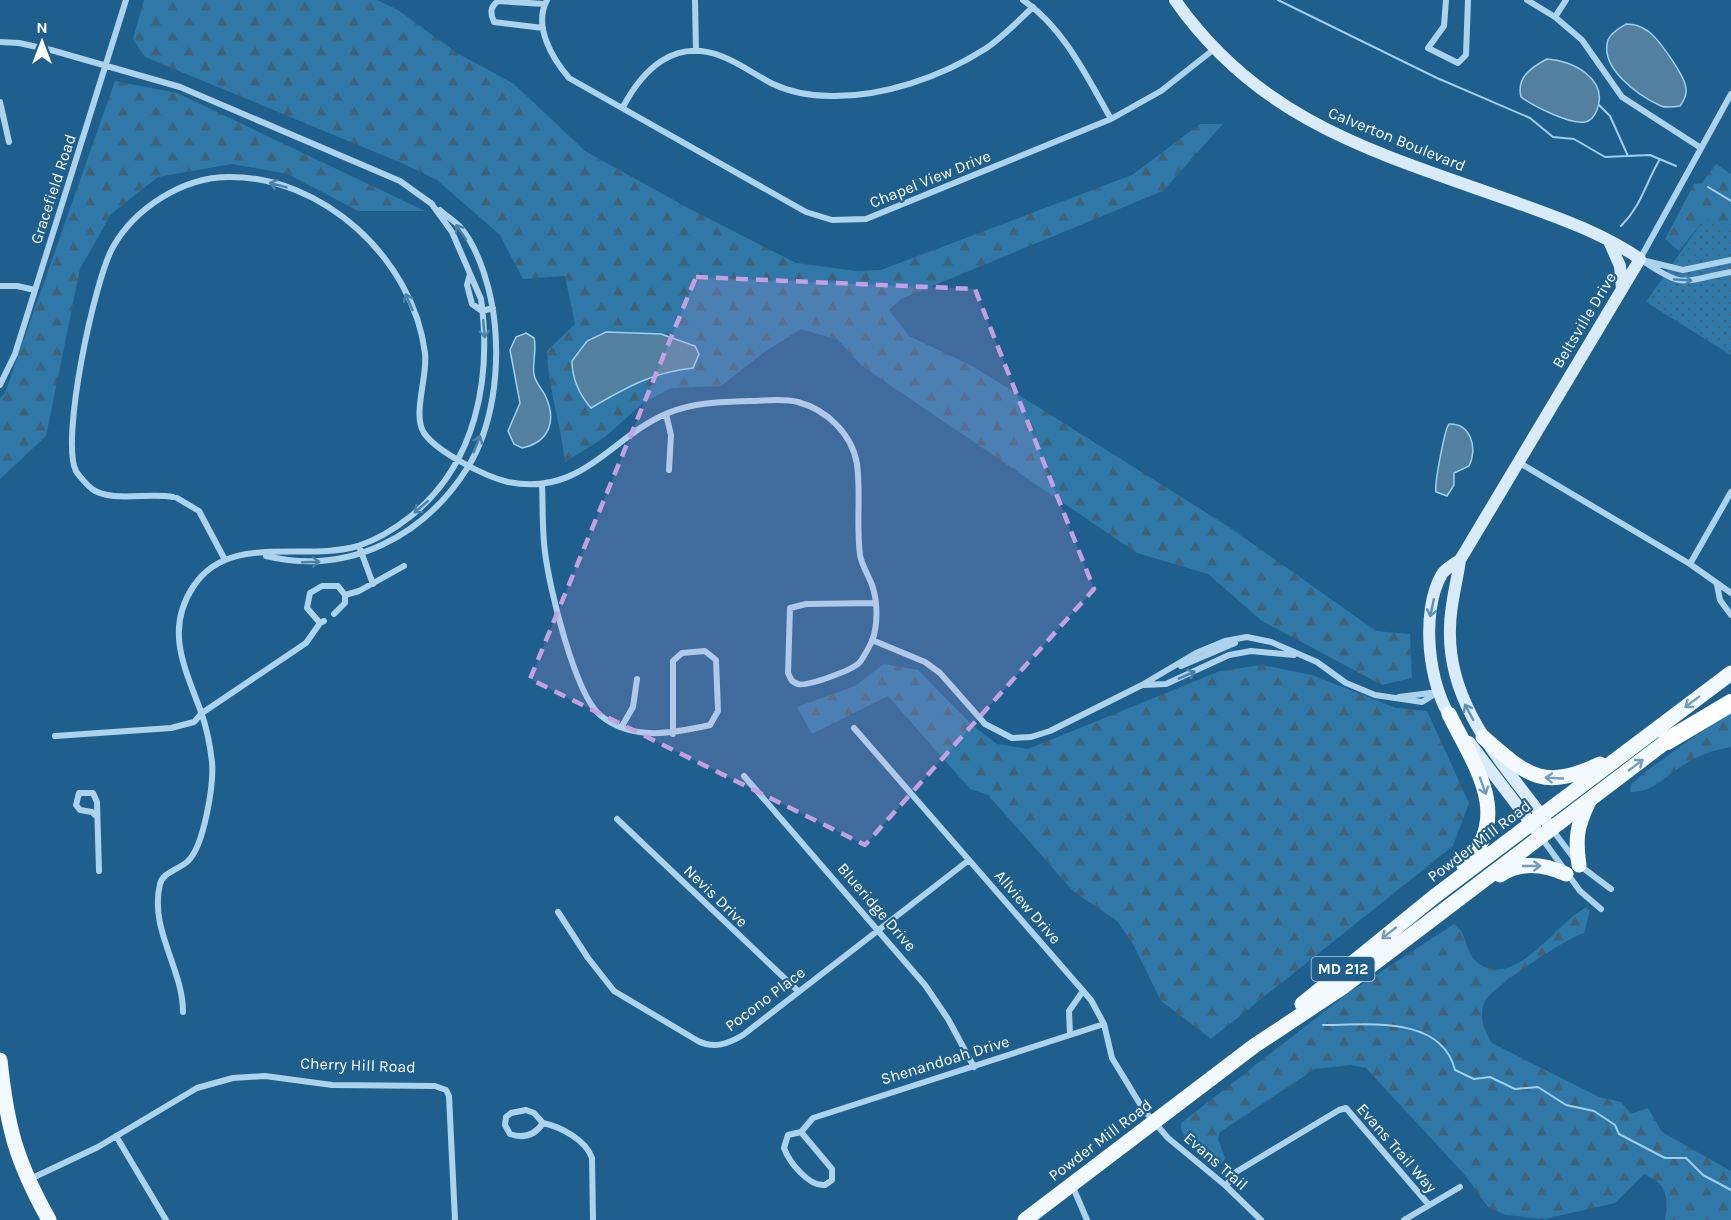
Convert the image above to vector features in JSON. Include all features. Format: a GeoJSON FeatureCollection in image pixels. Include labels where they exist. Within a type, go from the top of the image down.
{"type":"FeatureCollection","features":[{"type":"Feature","properties":{"kind":"highway"},"geometry":{"type":"LineString","coordinates":[[1667,741],[1731,703]]}},
{"type":"Feature","properties":{"kind":"main road","name":"Powder Mill Road"},"geometry":{"type":"LineString","coordinates":[[1025,1220],[1254,1046],[1342,987],[1444,910],[1628,751],[1731,673]]}},
{"type":"Feature","properties":{"kind":"main road","name":"Powder Mill Road"},"geometry":{"type":"LineString","coordinates":[[1254,1046],[1335,976],[1435,896],[1542,826],[1589,800],[1731,693]]}},
{"type":"Feature","properties":{"kind":"main road"},"geometry":{"type":"LineString","coordinates":[[1435,896],[1479,849],[1489,823],[1485,788],[1449,714]]}},
{"type":"Feature","properties":{"kind":"main road"},"geometry":{"type":"LineString","coordinates":[[1483,737],[1516,766],[1549,778],[1580,774],[1628,751]]}},
{"type":"Feature","properties":{"kind":"main road"},"geometry":{"type":"LineString","coordinates":[[1579,865],[1576,844],[1578,824],[1589,800]]}},
{"type":"Feature","properties":{"kind":"main road"},"geometry":{"type":"LineString","coordinates":[[1444,910],[1506,871],[1518,867],[1551,867],[1566,874]]}},
{"type":"Feature","properties":{"kind":"main road"},"geometry":{"type":"LineString","coordinates":[[0,1060],[8,1123],[27,1180],[50,1220]]}},
{"type":"Feature","properties":{"kind":"street","name":"Gracefield Road"},"geometry":{"type":"LineString","coordinates":[[0,384],[15,354],[126,0]]}},
{"type":"Feature","properties":{"kind":"street"},"geometry":{"type":"LineString","coordinates":[[695,0],[696,51]]}},
{"type":"Feature","properties":{"kind":"street"},"geometry":{"type":"LineString","coordinates":[[1023,0],[1033,7],[1071,50],[1111,119]]}},
{"type":"Feature","properties":{"kind":"street","name":"Calverton Boulevard"},"geometry":{"type":"LineString","coordinates":[[1175,0],[1213,50],[1261,91],[1340,137],[1562,219],[1610,241],[1640,259]]}},
{"type":"Feature","properties":{"kind":"street"},"geometry":{"type":"LineString","coordinates":[[1446,0],[1444,26],[1428,48],[1458,63],[1466,55],[1468,0]]}},
{"type":"Feature","properties":{"kind":"street"},"geometry":{"type":"LineString","coordinates":[[1527,0],[1555,17],[1582,40],[1622,97],[1701,148]]}},
{"type":"Feature","properties":{"kind":"street"},"geometry":{"type":"LineString","coordinates":[[1555,17],[1566,0]]}},
{"type":"Feature","properties":{"kind":"street"},"geometry":{"type":"LineString","coordinates":[[543,28],[494,22],[491,14],[493,5],[498,1],[546,2]]}},
{"type":"Feature","properties":{"kind":"street","name":"Chapel View Drive"},"geometry":{"type":"LineString","coordinates":[[546,2],[543,28],[545,40],[569,78],[806,212],[832,220],[866,219],[1111,119],[1161,91],[1213,50]]}},
{"type":"Feature","properties":{"kind":"street"},"geometry":{"type":"LineString","coordinates":[[623,107],[634,86],[656,63],[679,54],[696,51],[720,55],[773,84],[793,90],[831,96],[873,93],[920,79],[985,49],[1002,37],[1033,7]]}},
{"type":"Feature","properties":{"kind":"street"},"geometry":{"type":"LineString","coordinates":[[0,42],[41,47],[180,87],[400,181],[461,228],[482,268],[493,308],[496,376],[491,405],[469,465],[454,485],[413,527],[362,555],[308,563],[254,553]]}},
{"type":"Feature","properties":{"kind":"street","name":"Beltsville Drive"},"geometry":{"type":"LineString","coordinates":[[1542,826],[1466,708],[1453,668],[1450,625],[1460,560],[1640,259],[1731,94]]}},
{"type":"Feature","properties":{"kind":"street"},"geometry":{"type":"LineString","coordinates":[[0,102],[9,141]]}},
{"type":"Feature","properties":{"kind":"street"},"geometry":{"type":"LineString","coordinates":[[224,558],[199,511],[175,498],[161,494],[111,496],[100,493],[76,471],[73,458],[75,395],[81,356],[105,263],[122,234],[146,207],[187,185],[209,178],[255,179],[310,196],[361,232],[391,268],[418,323],[426,376],[418,414],[421,425],[432,442],[459,460],[504,481],[543,484],[568,478],[588,468],[642,427],[666,414],[702,404],[781,400],[807,405],[831,418],[843,431],[856,459],[860,556],[876,603],[876,619],[872,640],[859,663],[810,684],[796,684],[788,673],[790,608],[806,604],[876,603]]}},
{"type":"Feature","properties":{"kind":"street"},"geometry":{"type":"LineString","coordinates":[[183,1012],[183,997],[160,927],[160,884],[163,878],[188,862],[204,824],[212,766],[202,713],[183,667],[179,633],[181,616],[192,588],[202,575],[224,558],[254,553],[307,554],[359,546],[397,526],[426,504],[447,479],[459,460],[475,419],[481,394],[485,344],[482,311],[472,304],[467,285],[470,273],[452,232],[431,203]]}},
{"type":"Feature","properties":{"kind":"street"},"geometry":{"type":"LineString","coordinates":[[1610,241],[1620,266],[1622,289]]}},
{"type":"Feature","properties":{"kind":"street"},"geometry":{"type":"LineString","coordinates":[[1640,259],[1683,270],[1731,260]]}},
{"type":"Feature","properties":{"kind":"street"},"geometry":{"type":"LineString","coordinates":[[1640,259],[1670,279],[1682,281],[1731,272]]}},
{"type":"Feature","properties":{"kind":"street"},"geometry":{"type":"LineString","coordinates":[[1717,263],[1719,274]]}},
{"type":"Feature","properties":{"kind":"street"},"geometry":{"type":"LineString","coordinates":[[470,273],[482,268]]}},
{"type":"Feature","properties":{"kind":"street"},"geometry":{"type":"LineString","coordinates":[[0,286],[17,286],[35,290]]}},
{"type":"Feature","properties":{"kind":"street"},"geometry":{"type":"LineString","coordinates":[[482,311],[493,308]]}},
{"type":"Feature","properties":{"kind":"street"},"geometry":{"type":"LineString","coordinates":[[666,414],[671,435],[669,470]]}},
{"type":"Feature","properties":{"kind":"street"},"geometry":{"type":"LineString","coordinates":[[1518,462],[1690,564],[1731,593]]}},
{"type":"Feature","properties":{"kind":"street"},"geometry":{"type":"LineString","coordinates":[[543,484],[545,556],[574,666],[582,687],[600,715],[636,732],[674,734],[710,725],[715,720],[718,711],[716,660],[705,651],[682,653],[673,661],[674,734]]}},
{"type":"Feature","properties":{"kind":"street"},"geometry":{"type":"LineString","coordinates":[[1690,564],[1731,492]]}},
{"type":"Feature","properties":{"kind":"street"},"geometry":{"type":"LineString","coordinates":[[359,546],[373,584]]}},
{"type":"Feature","properties":{"kind":"street","name":"Beltsville Drive"},"geometry":{"type":"LineString","coordinates":[[1460,560],[1442,573],[1432,607],[1430,647],[1438,692],[1449,714],[1542,826]]}},
{"type":"Feature","properties":{"kind":"street"},"geometry":{"type":"LineString","coordinates":[[345,595],[373,584],[404,566]]}},
{"type":"Feature","properties":{"kind":"street"},"geometry":{"type":"LineString","coordinates":[[55,736],[171,728],[194,722],[202,713],[306,643],[322,622],[307,608],[310,593],[330,584],[338,586],[345,595],[345,603],[334,614]]}},
{"type":"Feature","properties":{"kind":"street"},"geometry":{"type":"LineString","coordinates":[[1717,585],[1720,600],[1731,615]]}},
{"type":"Feature","properties":{"kind":"street"},"geometry":{"type":"LineString","coordinates":[[872,640],[926,662],[940,673],[985,724],[1012,738],[1031,737],[1050,731],[1142,685],[1196,653],[1247,638],[1271,642],[1306,657],[1359,690],[1395,698],[1438,692]]}},
{"type":"Feature","properties":{"kind":"street"},"geometry":{"type":"LineString","coordinates":[[1226,643],[1229,656]]}},
{"type":"Feature","properties":{"kind":"street"},"geometry":{"type":"LineString","coordinates":[[1142,685],[1166,684],[1229,656],[1273,651],[1306,657]]}},
{"type":"Feature","properties":{"kind":"street"},"geometry":{"type":"LineString","coordinates":[[622,726],[633,706],[637,679]]}},
{"type":"Feature","properties":{"kind":"street","name":"Allview Drive"},"geometry":{"type":"LineString","coordinates":[[854,728],[1083,991],[1104,1024],[1112,1058],[1119,1073],[1143,1109],[1155,1121]]}},
{"type":"Feature","properties":{"kind":"street","name":"Blueridge Drive"},"geometry":{"type":"LineString","coordinates":[[744,776],[880,930],[937,1000],[974,1067]]}},
{"type":"Feature","properties":{"kind":"street"},"geometry":{"type":"LineString","coordinates":[[98,817],[92,812],[80,810],[76,805],[79,793],[93,793],[97,802],[98,817],[99,871]]}},
{"type":"Feature","properties":{"kind":"street","name":"Nevis Drive"},"geometry":{"type":"LineString","coordinates":[[617,819],[798,991]]}},
{"type":"Feature","properties":{"kind":"street"},"geometry":{"type":"LineString","coordinates":[[1542,826],[1579,865],[1611,889]]}},
{"type":"Feature","properties":{"kind":"street"},"geometry":{"type":"LineString","coordinates":[[1542,826],[1566,874],[1580,891],[1601,909]]}},
{"type":"Feature","properties":{"kind":"street","name":"Pocono Place"},"geometry":{"type":"LineString","coordinates":[[558,912],[588,958],[614,991],[640,1009],[705,1045],[731,1042],[969,860]]}},
{"type":"Feature","properties":{"kind":"street"},"geometry":{"type":"LineString","coordinates":[[1070,1035],[1069,1011],[1072,1002],[1083,991]]}},
{"type":"Feature","properties":{"kind":"street","name":"Shenandoah Drive"},"geometry":{"type":"LineString","coordinates":[[801,1132],[832,1168],[832,1180],[829,1184],[821,1186],[813,1184],[787,1155],[784,1143],[788,1136],[801,1132],[807,1123],[819,1114],[974,1067],[1104,1024]]}},
{"type":"Feature","properties":{"kind":"street","name":"Cherry Hill Road"},"geometry":{"type":"LineString","coordinates":[[27,1180],[116,1136],[197,1088],[234,1078],[265,1077],[332,1085],[435,1086],[446,1090],[449,1096],[455,1220]]}},
{"type":"Feature","properties":{"kind":"street","name":"Evans Trail Way"},"geometry":{"type":"LineString","coordinates":[[1226,1186],[1236,1172],[1346,1108],[1429,1205]]}},
{"type":"Feature","properties":{"kind":"street"},"geometry":{"type":"LineString","coordinates":[[543,1123],[534,1134],[516,1136],[510,1134],[505,1121],[511,1113],[526,1110],[534,1113],[543,1123],[569,1134],[590,1150],[593,1220]]}},
{"type":"Feature","properties":{"kind":"street","name":"Evans Trail"},"geometry":{"type":"LineString","coordinates":[[1155,1121],[1168,1138],[1226,1186],[1261,1220]]}},
{"type":"Feature","properties":{"kind":"street"},"geometry":{"type":"LineString","coordinates":[[116,1136],[165,1220]]}},
{"type":"Feature","properties":{"kind":"street"},"geometry":{"type":"LineString","coordinates":[[1072,1185],[1087,1220]]}},
{"type":"Feature","properties":{"kind":"street"},"geometry":{"type":"LineString","coordinates":[[1404,1220],[1460,1187]]}},
{"type":"Feature","properties":{"kind":"highlighted area"},"geometry":{"type":"Polygon","coordinates":[[[696,277],[975,289],[1094,589],[865,845],[530,679],[696,277]]]}},
{"type":"Feature","properties":{"kind":"green space"},"geometry":{"type":"Polygon","coordinates":[[[144,0],[377,0],[398,10],[457,53],[514,84],[585,151],[688,208],[796,263],[857,271],[881,270],[1132,175],[1200,124],[1223,124],[1163,191],[901,299],[889,310],[909,336],[974,367],[1229,527],[1376,631],[1410,634],[1412,678],[1382,685],[1262,621],[1208,574],[1137,553],[862,366],[838,340],[801,329],[763,353],[721,386],[671,388],[643,403],[605,437],[565,462],[547,351],[575,324],[565,276],[523,279],[500,235],[437,180],[404,164],[145,57],[133,39],[144,0]]]}},
{"type":"Feature","properties":{"kind":"green space"},"geometry":{"type":"Polygon","coordinates":[[[115,81],[177,93],[425,211],[358,211],[288,174],[232,164],[158,177],[111,214],[80,269],[46,436],[0,479],[0,398],[5,393],[115,81]]]}},
{"type":"Feature","properties":{"kind":"green space"},"geometry":{"type":"Polygon","coordinates":[[[1716,164],[1731,174],[1731,231],[1712,217],[1701,223],[1679,251],[1665,239],[1694,184],[1702,183],[1716,164]]]}},
{"type":"Feature","properties":{"kind":"green space"},"geometry":{"type":"Polygon","coordinates":[[[1713,216],[1731,231],[1731,355],[1646,302],[1701,223],[1713,216]]]}},
{"type":"Feature","properties":{"kind":"green space"},"geometry":{"type":"Polygon","coordinates":[[[884,664],[918,670],[972,725],[997,744],[1028,749],[1220,671],[1262,665],[1312,675],[1396,708],[1427,711],[1469,803],[1453,846],[1211,1039],[1161,1001],[1133,944],[1117,921],[1073,891],[988,795],[970,789],[888,696],[812,734],[797,707],[855,686],[884,664]]]}},
{"type":"Feature","properties":{"kind":"green space"},"geometry":{"type":"Polygon","coordinates":[[[1731,710],[1731,747],[1698,757],[1653,786],[1630,792],[1631,785],[1644,773],[1731,710]]]}},
{"type":"Feature","properties":{"kind":"green space"},"geometry":{"type":"Polygon","coordinates":[[[1587,907],[1590,910],[1584,933],[1530,964],[1489,996],[1484,1003],[1482,1014],[1487,1034],[1492,1043],[1599,1097],[1621,1102],[1631,1114],[1648,1108],[1662,1132],[1731,1171],[1731,1220],[1665,1220],[1667,1205],[1665,1192],[1658,1182],[1644,1174],[1615,1203],[1544,1219],[1506,1215],[1488,1207],[1464,1174],[1366,1068],[1351,1065],[1315,1069],[1220,1132],[1218,1139],[1225,1158],[1221,1165],[1208,1160],[1189,1143],[1181,1123],[1347,994],[1454,924],[1462,932],[1470,954],[1478,963],[1492,969],[1507,968],[1522,961],[1587,907]]]}},
{"type":"Feature","properties":{"kind":"shaded area"},"geometry":{"type":"Polygon","coordinates":[[[1626,24],[1632,24],[1648,31],[1671,58],[1685,83],[1685,96],[1680,106],[1661,106],[1632,88],[1615,71],[1609,61],[1608,40],[1613,32],[1626,24]]]}},
{"type":"Feature","properties":{"kind":"shaded area"},"geometry":{"type":"Polygon","coordinates":[[[1547,59],[1577,67],[1593,81],[1598,89],[1599,99],[1593,118],[1585,122],[1571,121],[1543,110],[1521,97],[1523,78],[1531,69],[1547,59]]]}},
{"type":"Feature","properties":{"kind":"shaded area"},"geometry":{"type":"Polygon","coordinates":[[[606,332],[661,334],[695,346],[699,354],[693,368],[652,377],[591,408],[577,386],[572,361],[587,341],[606,332]]]}},
{"type":"Feature","properties":{"kind":"shaded area"},"geometry":{"type":"Polygon","coordinates":[[[526,333],[534,338],[534,375],[549,404],[550,421],[545,435],[539,441],[522,448],[514,444],[508,431],[520,403],[510,350],[516,337],[526,333]]]}},
{"type":"Feature","properties":{"kind":"shaded area"},"geometry":{"type":"Polygon","coordinates":[[[1449,424],[1457,425],[1467,432],[1471,438],[1473,452],[1469,466],[1454,473],[1454,485],[1447,496],[1436,492],[1436,487],[1438,468],[1449,424]]]}},
{"type":"Feature","properties":{"kind":"waterway"},"geometry":{"type":"LineString","coordinates":[[1278,0],[1437,78],[1530,118],[1553,137],[1574,139],[1605,157],[1650,155],[1676,166]]}},
{"type":"Feature","properties":{"kind":"waterway"},"geometry":{"type":"LineString","coordinates":[[1599,105],[1610,116],[1628,156]]}},
{"type":"Feature","properties":{"kind":"waterway"},"geometry":{"type":"LineString","coordinates":[[1621,226],[1639,202],[1660,159]]}},
{"type":"Feature","properties":{"kind":"waterway"},"geometry":{"type":"LineString","coordinates":[[1708,187],[1731,201]]}},
{"type":"Feature","properties":{"kind":"waterway"},"geometry":{"type":"LineString","coordinates":[[1323,1025],[1381,1025],[1419,1032],[1435,1040],[1447,1052],[1455,1070],[1474,1079],[1490,1077],[1515,1089],[1538,1087],[1566,1105],[1594,1111],[1615,1125],[1619,1134],[1665,1158],[1686,1158],[1703,1175],[1731,1190]]}}]}
